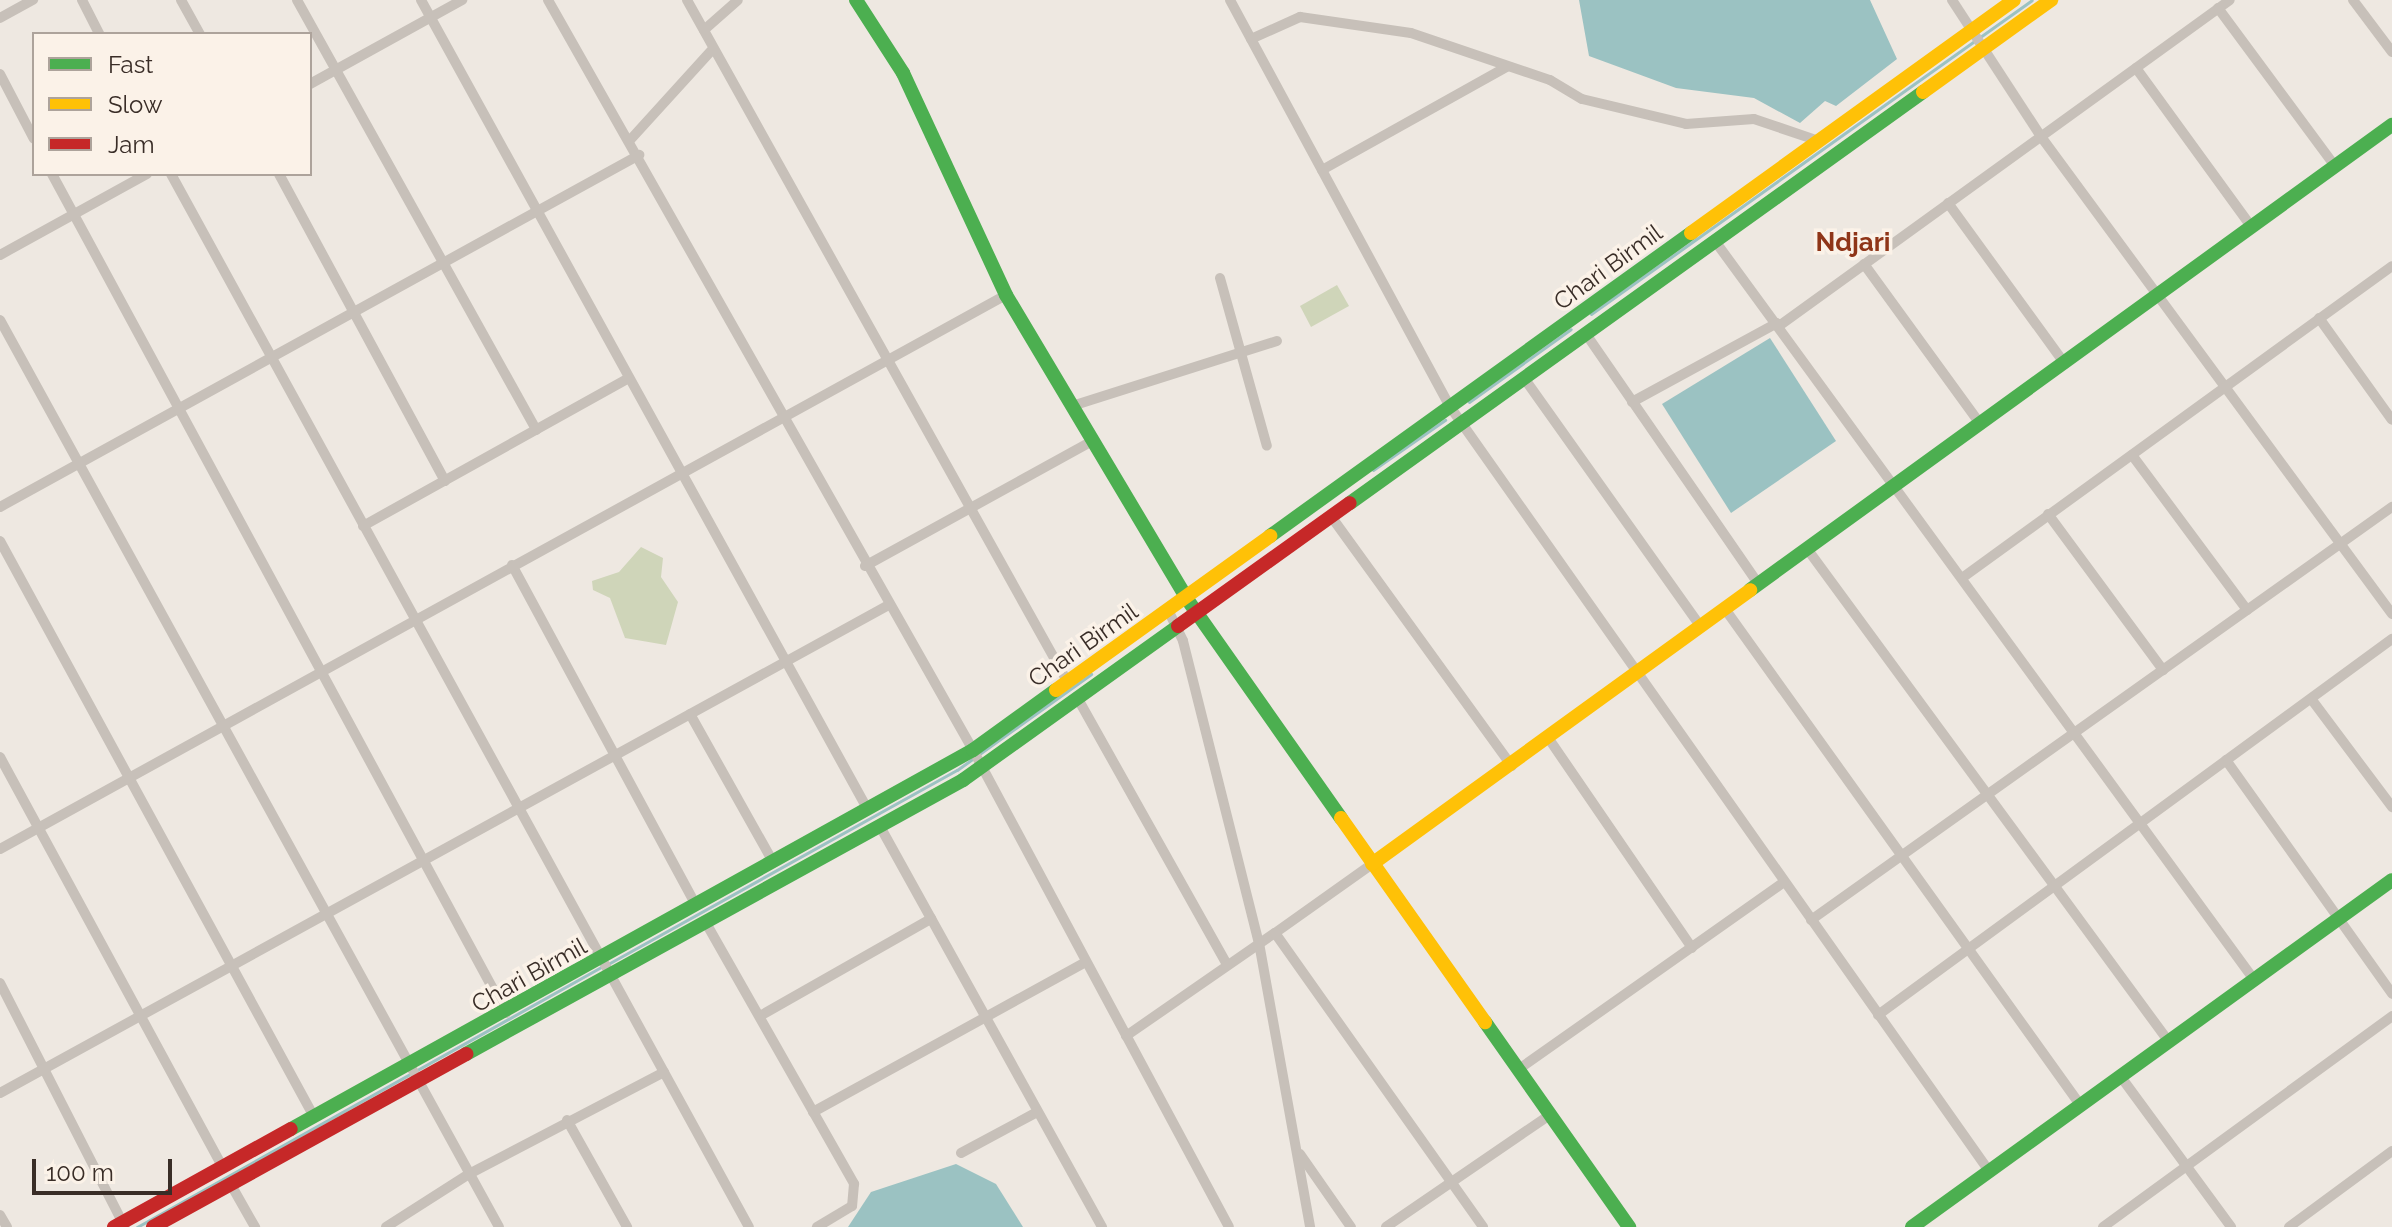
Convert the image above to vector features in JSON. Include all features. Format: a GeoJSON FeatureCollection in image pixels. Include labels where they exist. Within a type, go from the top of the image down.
{"type":"FeatureCollection","features":[{"type":"Feature","properties":{"kind":"street"},"geometry":{"type":"LineString","coordinates":[[0,18],[33,0]]}},
{"type":"Feature","properties":{"kind":"street"},"geometry":{"type":"LineString","coordinates":[[82,0],[98,32]]}},
{"type":"Feature","properties":{"kind":"street"},"geometry":{"type":"LineString","coordinates":[[181,0],[199,32]]}},
{"type":"Feature","properties":{"kind":"street"},"geometry":{"type":"LineString","coordinates":[[297,0],[444,259],[448,279],[536,430]]}},
{"type":"Feature","properties":{"kind":"street"},"geometry":{"type":"LineString","coordinates":[[421,0],[534,212],[868,810]]}},
{"type":"Feature","properties":{"kind":"street"},"geometry":{"type":"LineString","coordinates":[[312,83],[462,0]]}},
{"type":"Feature","properties":{"kind":"street"},"geometry":{"type":"LineString","coordinates":[[548,0],[631,139],[887,606],[973,750],[1229,1227]]}},
{"type":"Feature","properties":{"kind":"street"},"geometry":{"type":"LineString","coordinates":[[687,0],[704,30],[711,51],[966,508],[1067,681]]}},
{"type":"Feature","properties":{"kind":"street"},"geometry":{"type":"LineString","coordinates":[[704,30],[738,0]]}},
{"type":"Feature","properties":{"kind":"street"},"geometry":{"type":"LineString","coordinates":[[856,0],[903,73],[1006,295],[1187,599],[1629,1227]]}},
{"type":"Feature","properties":{"kind":"street"},"geometry":{"type":"LineString","coordinates":[[1230,0],[1457,416],[1989,1171]]}},
{"type":"Feature","properties":{"kind":"street"},"geometry":{"type":"LineString","coordinates":[[1952,0],[1975,41],[2042,138],[2392,614]]}},
{"type":"Feature","properties":{"kind":"street","name":"Chari Birmil"},"geometry":{"type":"LineString","coordinates":[[153,1227],[506,1014],[973,750],[1187,599],[1457,416],[1524,378],[1586,334],[1715,241],[1975,41],[2014,0]]}},
{"type":"Feature","properties":{"kind":"street","name":"Chari Birmil"},"geometry":{"type":"LineString","coordinates":[[120,1225],[313,1115],[412,1072],[612,975],[882,830],[981,769],[1333,519],[1457,416],[1819,141],[1975,41],[2051,0]]}},
{"type":"Feature","properties":{"kind":"street"},"geometry":{"type":"LineString","coordinates":[[1632,402],[1778,324],[2042,138],[2230,0]]}},
{"type":"Feature","properties":{"kind":"street"},"geometry":{"type":"LineString","coordinates":[[2353,0],[2392,52]]}},
{"type":"Feature","properties":{"kind":"street"},"geometry":{"type":"LineString","coordinates":[[2218,8],[2335,166]]}},
{"type":"Feature","properties":{"kind":"street"},"geometry":{"type":"LineString","coordinates":[[1251,39],[1309,17],[1411,33],[1550,80],[1582,99],[1686,124],[1754,119],[1819,141]]}},
{"type":"Feature","properties":{"kind":"street"},"geometry":{"type":"LineString","coordinates":[[631,139],[711,51]]}},
{"type":"Feature","properties":{"kind":"street"},"geometry":{"type":"LineString","coordinates":[[1322,170],[1506,67]]}},
{"type":"Feature","properties":{"kind":"street"},"geometry":{"type":"LineString","coordinates":[[2136,68],[2251,226]]}},
{"type":"Feature","properties":{"kind":"street"},"geometry":{"type":"LineString","coordinates":[[0,74],[32,135]]}},
{"type":"Feature","properties":{"kind":"street"},"geometry":{"type":"LineString","coordinates":[[1126,1036],[1512,766],[2392,125]]}},
{"type":"Feature","properties":{"kind":"street"},"geometry":{"type":"LineString","coordinates":[[0,507],[356,314],[444,259],[639,155]]}},
{"type":"Feature","properties":{"kind":"street"},"geometry":{"type":"LineString","coordinates":[[53,176],[316,672],[506,1014]]}},
{"type":"Feature","properties":{"kind":"street"},"geometry":{"type":"LineString","coordinates":[[0,255],[143,176]]}},
{"type":"Feature","properties":{"kind":"street"},"geometry":{"type":"LineString","coordinates":[[172,176],[363,526],[418,616],[601,960],[749,1227]]}},
{"type":"Feature","properties":{"kind":"street"},"geometry":{"type":"LineString","coordinates":[[280,176],[445,481]]}},
{"type":"Feature","properties":{"kind":"street"},"geometry":{"type":"LineString","coordinates":[[1948,203],[2065,364]]}},
{"type":"Feature","properties":{"kind":"street"},"geometry":{"type":"LineString","coordinates":[[1715,241],[2255,981]]}},
{"type":"Feature","properties":{"kind":"street"},"geometry":{"type":"LineString","coordinates":[[1864,264],[1981,425]]}},
{"type":"Feature","properties":{"kind":"street"},"geometry":{"type":"LineString","coordinates":[[1962,578],[2392,266]]}},
{"type":"Feature","properties":{"kind":"street"},"geometry":{"type":"LineString","coordinates":[[1220,278],[1267,446]]}},
{"type":"Feature","properties":{"kind":"street"},"geometry":{"type":"LineString","coordinates":[[0,849],[316,672],[1006,295]]}},
{"type":"Feature","properties":{"kind":"street"},"geometry":{"type":"LineString","coordinates":[[2319,318],[2392,420]]}},
{"type":"Feature","properties":{"kind":"street"},"geometry":{"type":"LineString","coordinates":[[0,320],[499,1227]]}},
{"type":"Feature","properties":{"kind":"street"},"geometry":{"type":"LineString","coordinates":[[1586,334],[1759,585]]}},
{"type":"Feature","properties":{"kind":"street"},"geometry":{"type":"LineString","coordinates":[[1072,406],[1277,341]]}},
{"type":"Feature","properties":{"kind":"street"},"geometry":{"type":"LineString","coordinates":[[1524,378],[1701,627]]}},
{"type":"Feature","properties":{"kind":"street"},"geometry":{"type":"LineString","coordinates":[[363,526],[627,379]]}},
{"type":"Feature","properties":{"kind":"street"},"geometry":{"type":"LineString","coordinates":[[865,566],[1091,442]]}},
{"type":"Feature","properties":{"kind":"street"},"geometry":{"type":"LineString","coordinates":[[2132,455],[2247,610]]}},
{"type":"Feature","properties":{"kind":"street"},"geometry":{"type":"LineString","coordinates":[[1811,920],[2392,507]]}},
{"type":"Feature","properties":{"kind":"street"},"geometry":{"type":"LineString","coordinates":[[2048,514],[2163,670]]}},
{"type":"Feature","properties":{"kind":"street"},"geometry":{"type":"LineString","coordinates":[[1333,519],[1512,766]]}},
{"type":"Feature","properties":{"kind":"street"},"geometry":{"type":"LineString","coordinates":[[0,541],[313,1115]]}},
{"type":"Feature","properties":{"kind":"street"},"geometry":{"type":"LineString","coordinates":[[1808,550],[2169,1042]]}},
{"type":"Feature","properties":{"kind":"street"},"geometry":{"type":"LineString","coordinates":[[512,565],[696,905]]}},
{"type":"Feature","properties":{"kind":"street"},"geometry":{"type":"LineString","coordinates":[[0,1093],[887,606]]}},
{"type":"Feature","properties":{"kind":"street"},"geometry":{"type":"LineString","coordinates":[[1725,609],[2081,1106]]}},
{"type":"Feature","properties":{"kind":"street"},"geometry":{"type":"LineString","coordinates":[[1169,612],[1179,627],[1259,943],[1310,1227]]}},
{"type":"Feature","properties":{"kind":"street"},"geometry":{"type":"LineString","coordinates":[[1878,1015],[2392,639]]}},
{"type":"Feature","properties":{"kind":"street"},"geometry":{"type":"LineString","coordinates":[[1078,699],[1227,965]]}},
{"type":"Feature","properties":{"kind":"street"},"geometry":{"type":"LineString","coordinates":[[2312,700],[2392,807]]}},
{"type":"Feature","properties":{"kind":"street"},"geometry":{"type":"LineString","coordinates":[[690,714],[773,862]]}},
{"type":"Feature","properties":{"kind":"street"},"geometry":{"type":"LineString","coordinates":[[1549,739],[1692,948]]}},
{"type":"Feature","properties":{"kind":"street"},"geometry":{"type":"LineString","coordinates":[[0,757],[223,1168]]}},
{"type":"Feature","properties":{"kind":"street"},"geometry":{"type":"LineString","coordinates":[[2226,760],[2392,994]]}},
{"type":"Feature","properties":{"kind":"street"},"geometry":{"type":"LineString","coordinates":[[882,830],[1102,1227]]}},
{"type":"Feature","properties":{"kind":"street"},"geometry":{"type":"LineString","coordinates":[[1912,1227],[2392,880]]}},
{"type":"Feature","properties":{"kind":"street"},"geometry":{"type":"LineString","coordinates":[[1519,1069],[1784,882]]}},
{"type":"Feature","properties":{"kind":"street"},"geometry":{"type":"LineString","coordinates":[[760,1016],[931,919]]}},
{"type":"Feature","properties":{"kind":"street"},"geometry":{"type":"LineString","coordinates":[[706,923],[813,1112],[856,1195],[852,1206],[817,1227]]}},
{"type":"Feature","properties":{"kind":"street"},"geometry":{"type":"LineString","coordinates":[[1275,933],[1483,1227]]}},
{"type":"Feature","properties":{"kind":"street"},"geometry":{"type":"LineString","coordinates":[[813,1112],[1086,962]]}},
{"type":"Feature","properties":{"kind":"street"},"geometry":{"type":"LineString","coordinates":[[0,983],[46,1067],[120,1225]]}},
{"type":"Feature","properties":{"kind":"street"},"geometry":{"type":"LineString","coordinates":[[2103,1227],[2392,1016]]}},
{"type":"Feature","properties":{"kind":"street"},"geometry":{"type":"LineString","coordinates":[[386,1227],[469,1174],[567,1120],[664,1072]]}},
{"type":"Feature","properties":{"kind":"street"},"geometry":{"type":"LineString","coordinates":[[2121,1077],[2231,1227]]}},
{"type":"Feature","properties":{"kind":"street"},"geometry":{"type":"LineString","coordinates":[[961,1153],[1037,1112]]}},
{"type":"Feature","properties":{"kind":"street"},"geometry":{"type":"LineString","coordinates":[[1386,1227],[1551,1114]]}},
{"type":"Feature","properties":{"kind":"street"},"geometry":{"type":"LineString","coordinates":[[567,1120],[627,1227]]}},
{"type":"Feature","properties":{"kind":"street"},"geometry":{"type":"LineString","coordinates":[[1296,1149],[1351,1227]]}},
{"type":"Feature","properties":{"kind":"street"},"geometry":{"type":"LineString","coordinates":[[2289,1227],[2392,1151]]}},
{"type":"Feature","properties":{"kind":"street"},"geometry":{"type":"LineString","coordinates":[[230,1183],[255,1227]]}},
{"type":"Feature","properties":{"kind":"street"},"geometry":{"type":"LineString","coordinates":[[0,1215],[7,1227]]}},
{"type":"Feature","properties":{"kind":"green space"},"geometry":{"type":"Polygon","coordinates":[[[1337,285],[1349,306],[1311,327],[1300,306],[1337,285]]]}},
{"type":"Feature","properties":{"kind":"green space"},"geometry":{"type":"Polygon","coordinates":[[[641,547],[663,558],[661,577],[678,602],[666,645],[625,638],[610,598],[593,590],[592,581],[619,572],[641,547]]]}},
{"type":"Feature","properties":{"kind":"water"},"geometry":{"type":"Polygon","coordinates":[[[1579,0],[1870,0],[1897,59],[1836,106],[1825,101],[1800,123],[1754,98],[1676,88],[1589,56],[1579,0]]]}},
{"type":"Feature","properties":{"kind":"water"},"geometry":{"type":"Polygon","coordinates":[[[1770,338],[1836,441],[1731,513],[1662,404],[1770,338]]]}},
{"type":"Feature","properties":{"kind":"water"},"geometry":{"type":"Polygon","coordinates":[[[956,1164],[996,1184],[1023,1227],[848,1227],[871,1192],[956,1164]]]}},
{"type":"Feature","properties":{"kind":"waterway"},"geometry":{"type":"LineString","coordinates":[[1591,314],[2032,0]]}},
{"type":"Feature","properties":{"kind":"waterway"},"geometry":{"type":"LineString","coordinates":[[1469,402],[1571,329]]}},
{"type":"Feature","properties":{"kind":"waterway"},"geometry":{"type":"LineString","coordinates":[[1373,470],[1445,420]]}},
{"type":"Feature","properties":{"kind":"waterway"},"geometry":{"type":"LineString","coordinates":[[608,964],[957,770],[1091,674]]}},
{"type":"Feature","properties":{"kind":"waterway"},"geometry":{"type":"LineString","coordinates":[[137,1227],[601,967]]}},
{"type":"Feature","properties":{"kind":"traffic: fast"},"geometry":{"type":"LineString","coordinates":[[856,0],[903,73],[1006,295],[1187,599],[1341,818]]}},
{"type":"Feature","properties":{"kind":"traffic: fast"},"geometry":{"type":"LineString","coordinates":[[1350,503],[1923,92]]}},
{"type":"Feature","properties":{"kind":"traffic: fast"},"geometry":{"type":"LineString","coordinates":[[1750,590],[2392,125]]}},
{"type":"Feature","properties":{"kind":"traffic: fast"},"geometry":{"type":"LineString","coordinates":[[1270,536],[1691,233]]}},
{"type":"Feature","properties":{"kind":"traffic: fast"},"geometry":{"type":"LineString","coordinates":[[466,1054],[963,780],[1178,626]]}},
{"type":"Feature","properties":{"kind":"traffic: fast"},"geometry":{"type":"LineString","coordinates":[[291,1129],[973,750],[1056,690]]}},
{"type":"Feature","properties":{"kind":"traffic: fast"},"geometry":{"type":"LineString","coordinates":[[1912,1227],[2392,880]]}},
{"type":"Feature","properties":{"kind":"traffic: fast"},"geometry":{"type":"LineString","coordinates":[[1485,1022],[1629,1227]]}},
{"type":"Feature","properties":{"kind":"traffic: slow"},"geometry":{"type":"LineString","coordinates":[[1691,233],[2014,0]]}},
{"type":"Feature","properties":{"kind":"traffic: slow"},"geometry":{"type":"LineString","coordinates":[[1923,92],[2051,0]]}},
{"type":"Feature","properties":{"kind":"traffic: slow"},"geometry":{"type":"LineString","coordinates":[[1056,690],[1270,536]]}},
{"type":"Feature","properties":{"kind":"traffic: slow"},"geometry":{"type":"LineString","coordinates":[[1372,864],[1750,590]]}},
{"type":"Feature","properties":{"kind":"traffic: slow"},"geometry":{"type":"LineString","coordinates":[[1341,818],[1485,1022]]}},
{"type":"Feature","properties":{"kind":"traffic: jam"},"geometry":{"type":"LineString","coordinates":[[1178,626],[1350,503]]}},
{"type":"Feature","properties":{"kind":"traffic: jam"},"geometry":{"type":"LineString","coordinates":[[153,1227],[466,1054]]}},
{"type":"Feature","properties":{"kind":"traffic: jam"},"geometry":{"type":"LineString","coordinates":[[114,1227],[291,1129]]}},
{"type":"Feature","properties":{"kind":"district","name":"Ndjari"},"geometry":{"type":"Point","coordinates":[1853,243]}}]}
